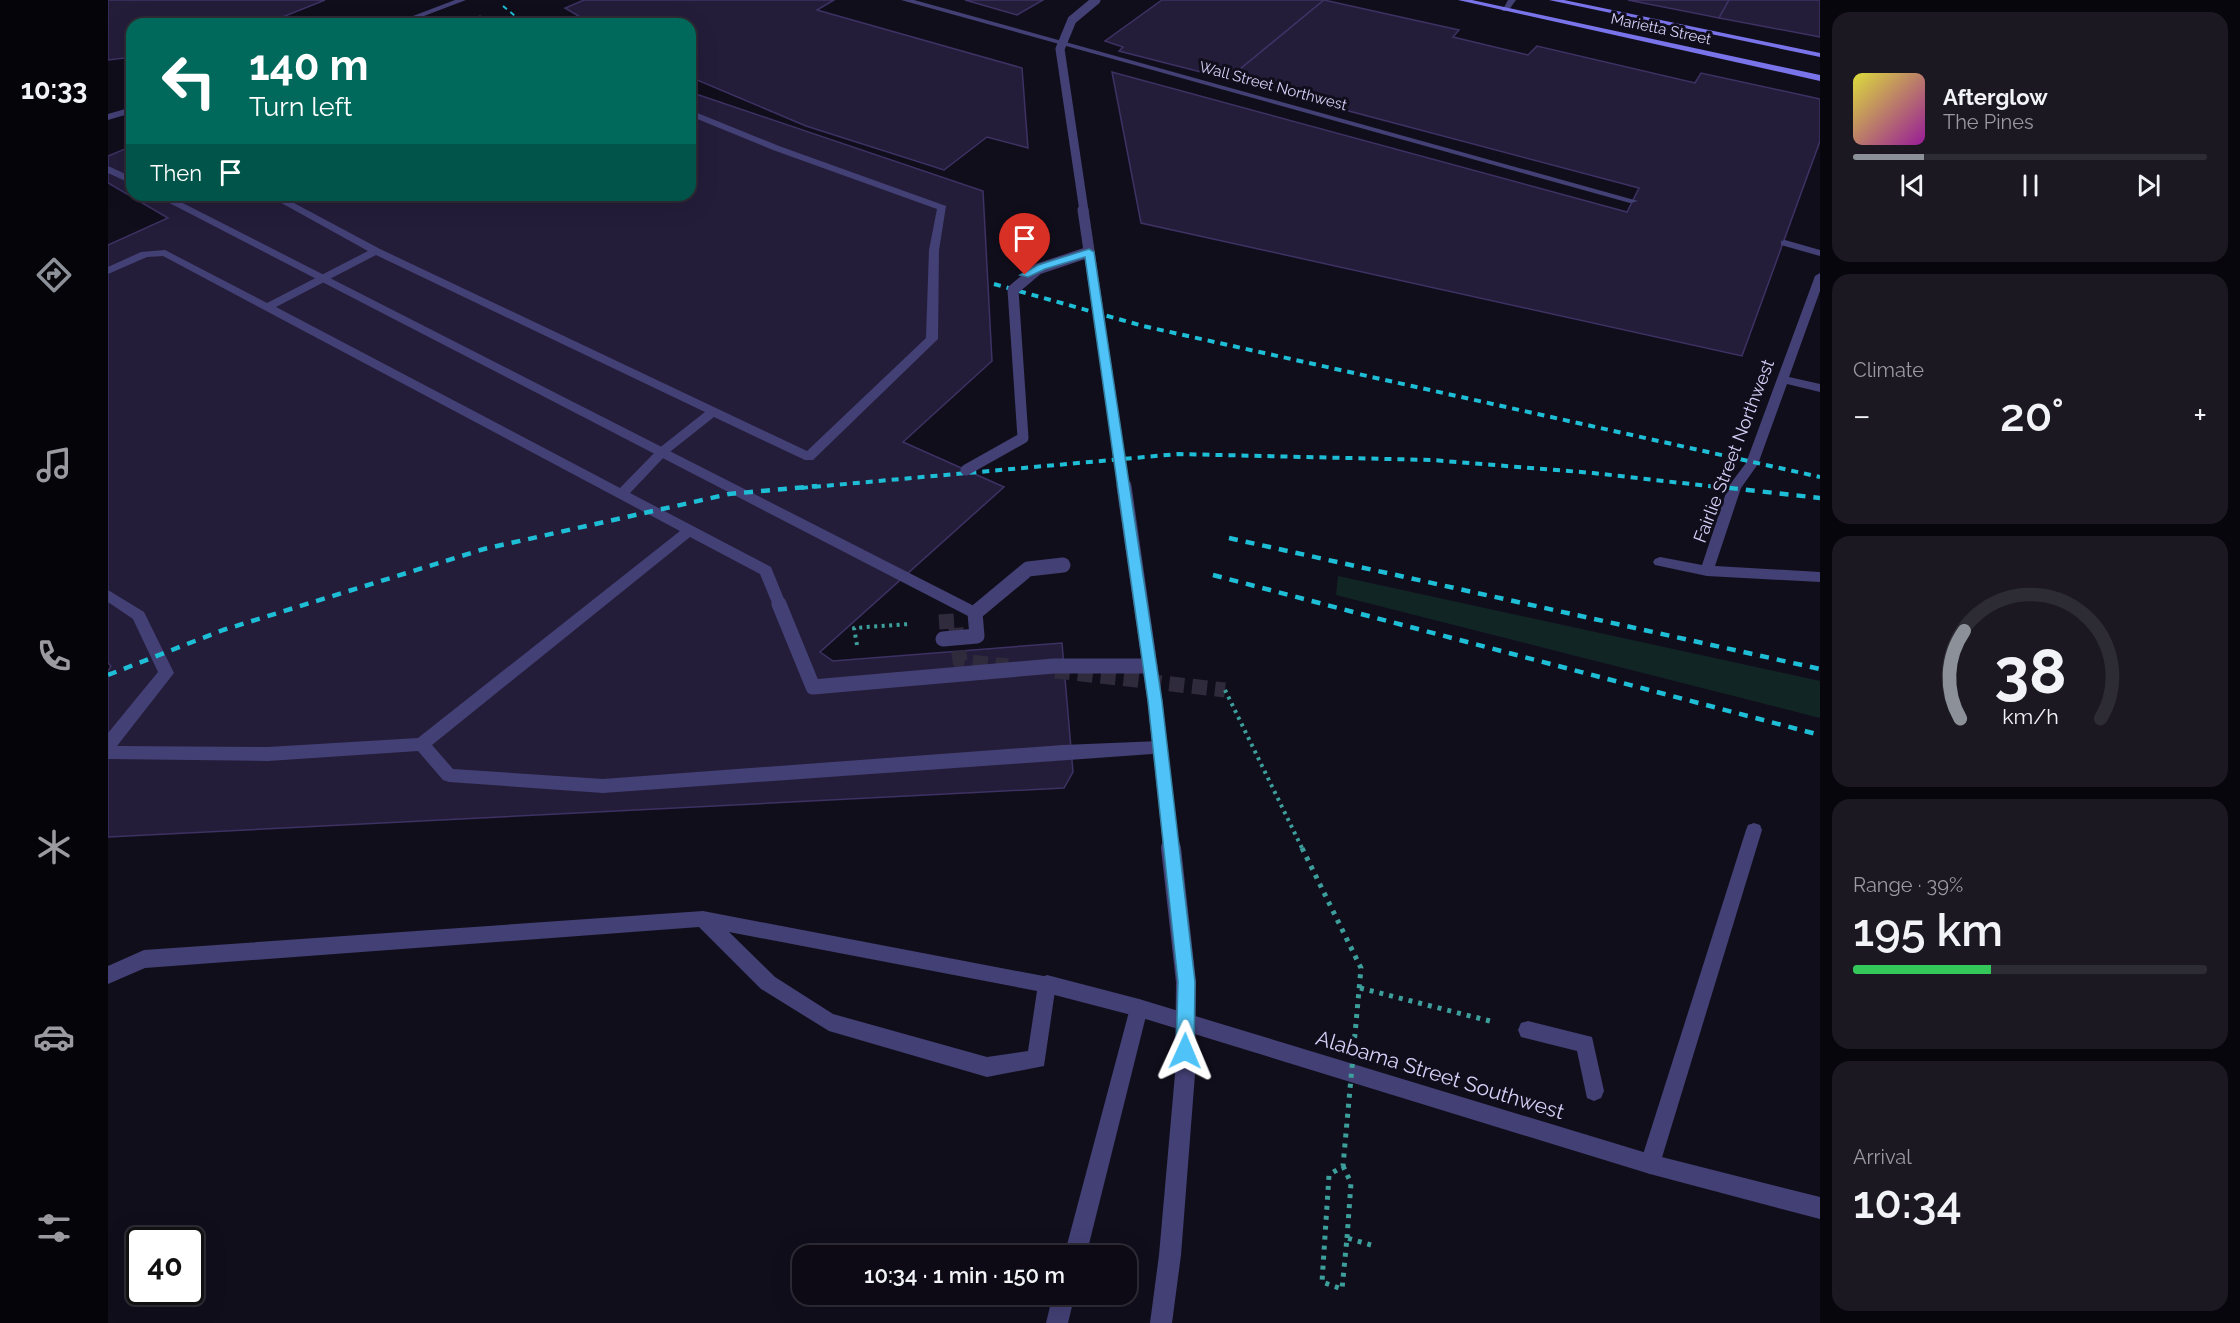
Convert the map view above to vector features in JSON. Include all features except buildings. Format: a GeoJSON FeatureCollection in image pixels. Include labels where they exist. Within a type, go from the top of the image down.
{"type":"FeatureCollection","features":[{"type":"Feature","properties":{"kind":"main road","name":"Marietta Street"},"geometry":{"type":"LineString","coordinates":[[1462,0],[1820,78]]}},
{"type":"Feature","properties":{"kind":"main road","name":"Marietta Street"},"geometry":{"type":"LineString","coordinates":[[1553,0],[1820,55]]}},
{"type":"Feature","properties":{"kind":"street"},"geometry":{"type":"LineString","coordinates":[[412,18],[462,0]]}},
{"type":"Feature","properties":{"kind":"street","name":"Wall Street Northwest"},"geometry":{"type":"LineString","coordinates":[[905,0],[1633,201]]}},
{"type":"Feature","properties":{"kind":"street"},"geometry":{"type":"LineString","coordinates":[[1096,0],[1070,20],[1062,33],[1060,49],[1150,666],[1186,982],[1185,1074],[1170,1255],[1161,1323]]}},
{"type":"Feature","properties":{"kind":"street"},"geometry":{"type":"LineString","coordinates":[[1504,9],[1512,0]]}},
{"type":"Feature","properties":{"kind":"street"},"geometry":{"type":"LineString","coordinates":[[108,117],[126,112]]}},
{"type":"Feature","properties":{"kind":"street"},"geometry":{"type":"LineString","coordinates":[[283,201],[376,251],[809,457],[932,339],[934,250],[942,208],[776,148],[696,115]]}},
{"type":"Feature","properties":{"kind":"street"},"geometry":{"type":"LineString","coordinates":[[108,169],[126,178]]}},
{"type":"Feature","properties":{"kind":"street"},"geometry":{"type":"LineString","coordinates":[[171,201],[975,613]]}},
{"type":"Feature","properties":{"kind":"street"},"geometry":{"type":"LineString","coordinates":[[1785,243],[1820,253]]}},
{"type":"Feature","properties":{"kind":"street"},"geometry":{"type":"LineString","coordinates":[[267,307],[376,251]]}},
{"type":"Feature","properties":{"kind":"street"},"geometry":{"type":"LineString","coordinates":[[966,470],[1023,438],[1013,290],[1025,275],[1089,252]]}},
{"type":"Feature","properties":{"kind":"street"},"geometry":{"type":"LineString","coordinates":[[108,272],[145,254],[165,253],[766,571],[813,687],[1054,666],[1150,666]]}},
{"type":"Feature","properties":{"kind":"street","name":"Fairlie Street Northwest"},"geometry":{"type":"LineString","coordinates":[[1707,572],[1736,487],[1752,464],[1820,276]]}},
{"type":"Feature","properties":{"kind":"street"},"geometry":{"type":"LineString","coordinates":[[1782,379],[1820,388]]}},
{"type":"Feature","properties":{"kind":"street"},"geometry":{"type":"LineString","coordinates":[[622,494],[662,452],[714,411]]}},
{"type":"Feature","properties":{"kind":"street"},"geometry":{"type":"LineString","coordinates":[[108,752],[268,754],[422,744],[690,530]]}},
{"type":"Feature","properties":{"kind":"street"},"geometry":{"type":"LineString","coordinates":[[1660,562],[1707,572],[1820,578]]}},
{"type":"Feature","properties":{"kind":"street"},"geometry":{"type":"LineString","coordinates":[[975,613],[1028,569],[1063,565]]}},
{"type":"Feature","properties":{"kind":"street"},"geometry":{"type":"LineString","coordinates":[[108,596],[139,616],[166,673],[108,745]]}},
{"type":"Feature","properties":{"kind":"street"},"geometry":{"type":"LineString","coordinates":[[943,639],[977,636],[975,613]]}},
{"type":"Feature","properties":{"kind":"street"},"geometry":{"type":"LineString","coordinates":[[422,744],[449,775],[603,786],[1063,752],[1160,748]]}},
{"type":"Feature","properties":{"kind":"street"},"geometry":{"type":"LineString","coordinates":[[1650,1164],[1712,958],[1754,830]]}},
{"type":"Feature","properties":{"kind":"street"},"geometry":{"type":"LineString","coordinates":[[703,919],[768,983],[829,1022],[987,1067],[1037,1059],[1047,984]]}},
{"type":"Feature","properties":{"kind":"street","name":"Alabama Street Southwest"},"geometry":{"type":"LineString","coordinates":[[108,975],[144,960],[703,919],[1047,984],[1139,1008],[1650,1164],[1820,1208]]}},
{"type":"Feature","properties":{"kind":"street"},"geometry":{"type":"LineString","coordinates":[[1078,1245],[1139,1008]]}},
{"type":"Feature","properties":{"kind":"street"},"geometry":{"type":"LineString","coordinates":[[1528,1030],[1585,1044],[1594,1090]]}},
{"type":"Feature","properties":{"kind":"street"},"geometry":{"type":"LineString","coordinates":[[1057,1323],[1061,1305]]}},
{"type":"Feature","properties":{"kind":"path"},"geometry":{"type":"LineString","coordinates":[[867,644],[856,645],[854,628],[918,624]]}},
{"type":"Feature","properties":{"kind":"path"},"geometry":{"type":"LineString","coordinates":[[1225,690],[1361,968],[1343,1166],[1351,1183],[1342,1289],[1322,1282],[1329,1175],[1343,1166]]}},
{"type":"Feature","properties":{"kind":"path"},"geometry":{"type":"LineString","coordinates":[[1360,988],[1528,1030]]}},
{"type":"Feature","properties":{"kind":"path"},"geometry":{"type":"LineString","coordinates":[[1347,1238],[1371,1245]]}},
{"type":"Feature","properties":{"kind":"green space"},"geometry":{"type":"Polygon","coordinates":[[[1338,576],[1820,681],[1820,718],[1336,595],[1338,576]]]}},
{"type":"Feature","properties":{"kind":"tunnel"},"geometry":{"type":"LineString","coordinates":[[939,622],[955,621],[960,661],[1008,666]]}},
{"type":"Feature","properties":{"kind":"tunnel"},"geometry":{"type":"LineString","coordinates":[[1055,671],[1225,690]]}},
{"type":"Feature","properties":{"kind":"railway"},"geometry":{"type":"LineString","coordinates":[[503,6],[518,18]]}},
{"type":"Feature","properties":{"kind":"railway"},"geometry":{"type":"LineString","coordinates":[[994,284],[1143,326],[1820,477]]}},
{"type":"Feature","properties":{"kind":"railway"},"geometry":{"type":"LineString","coordinates":[[801,488],[1178,454],[1432,460],[1593,473],[1726,488]]}},
{"type":"Feature","properties":{"kind":"railway"},"geometry":{"type":"LineString","coordinates":[[108,675],[223,630],[484,549],[729,494],[817,486]]}},
{"type":"Feature","properties":{"kind":"railway"},"geometry":{"type":"LineString","coordinates":[[1712,486],[1820,498]]}},
{"type":"Feature","properties":{"kind":"railway"},"geometry":{"type":"LineString","coordinates":[[1229,538],[1820,669]]}},
{"type":"Feature","properties":{"kind":"railway"},"geometry":{"type":"LineString","coordinates":[[1213,575],[1820,735]]}},
{"type":"Feature","properties":{"kind":"route"},"geometry":{"type":"LineString","coordinates":[[1025,275],[1089,252],[1155,701],[1186,982],[1185,1051]]}}]}
